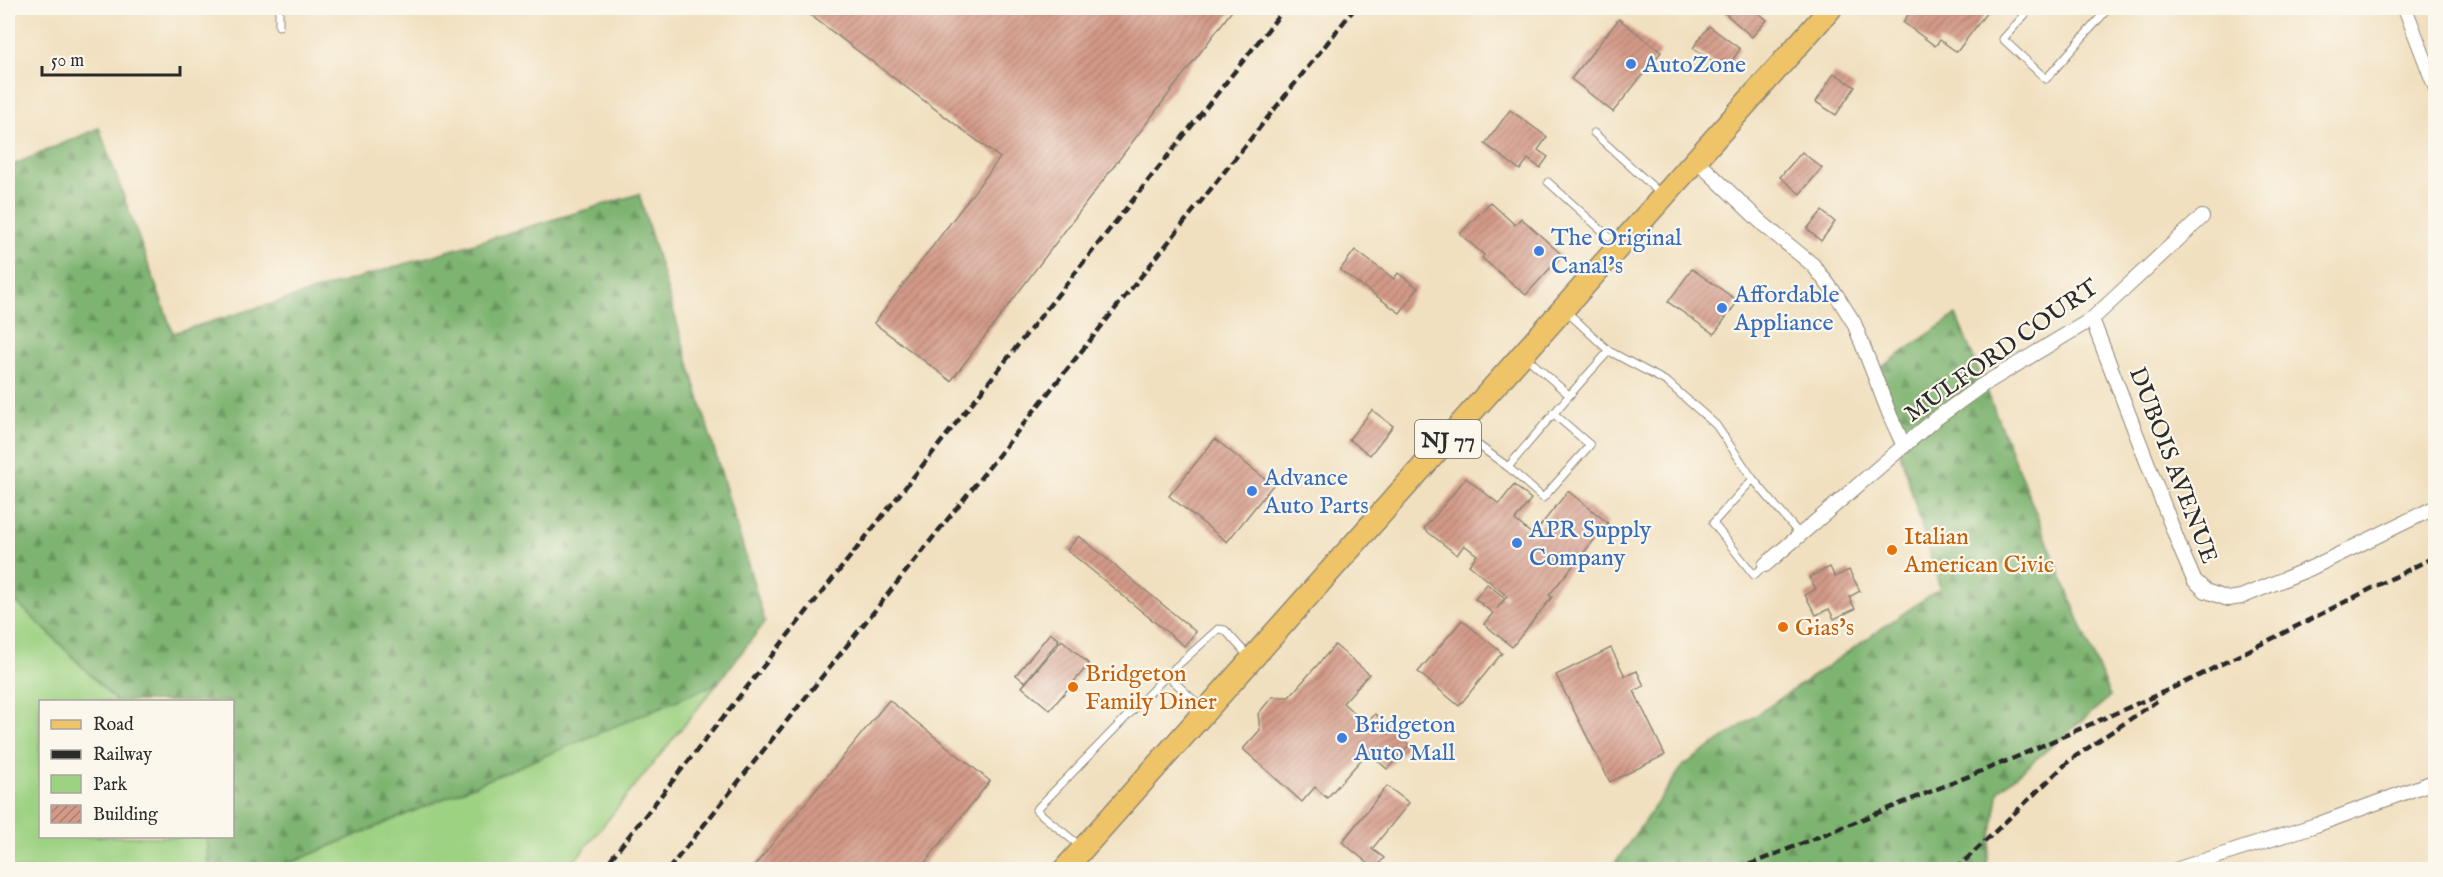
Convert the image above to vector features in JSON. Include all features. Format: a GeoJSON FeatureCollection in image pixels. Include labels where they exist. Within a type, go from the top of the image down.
{"type":"FeatureCollection","features":[{"type":"Feature","properties":{"kind":"main road","name":"NJ 77"},"geometry":{"type":"LineString","coordinates":[[1064,870],[1832,8]]}},
{"type":"Feature","properties":{"kind":"street"},"geometry":{"type":"LineString","coordinates":[[2405,8],[2436,89]]}},
{"type":"Feature","properties":{"kind":"street"},"geometry":{"type":"LineString","coordinates":[[1696,160],[1763,224],[1813,265],[1837,296],[1854,323],[1904,446]]}},
{"type":"Feature","properties":{"kind":"street","name":"MULFORD COURT"},"geometry":{"type":"LineString","coordinates":[[1765,565],[1904,446],[1981,386],[2092,319],[2202,217]]}},
{"type":"Feature","properties":{"kind":"street","name":"DUBOIS AVENUE"},"geometry":{"type":"LineString","coordinates":[[2092,319],[2181,550],[2194,580],[2206,591],[2228,599],[2251,593],[2311,568],[2436,507]]}},
{"type":"Feature","properties":{"kind":"street"},"geometry":{"type":"LineString","coordinates":[[2175,870],[2316,825],[2436,782]]}},
{"type":"Feature","properties":{"kind":"lane"},"geometry":{"type":"LineString","coordinates":[[279,8],[279,26]]}},
{"type":"Feature","properties":{"kind":"lane"},"geometry":{"type":"LineString","coordinates":[[2031,8],[2003,39],[2046,79],[2105,12],[2100,8]]}},
{"type":"Feature","properties":{"kind":"lane"},"geometry":{"type":"LineString","coordinates":[[1594,133],[1664,197]]}},
{"type":"Feature","properties":{"kind":"lane"},"geometry":{"type":"LineString","coordinates":[[1548,182],[1620,246]]}},
{"type":"Feature","properties":{"kind":"lane"},"geometry":{"type":"LineString","coordinates":[[1564,309],[1609,351],[1667,382],[1716,425],[1752,479],[1800,535]]}},
{"type":"Feature","properties":{"kind":"lane"},"geometry":{"type":"LineString","coordinates":[[1508,467],[1609,351]]}},
{"type":"Feature","properties":{"kind":"lane"},"geometry":{"type":"LineString","coordinates":[[1523,354],[1569,395]]}},
{"type":"Feature","properties":{"kind":"lane"},"geometry":{"type":"LineString","coordinates":[[1457,429],[1508,467],[1543,498],[1590,445],[1553,413]]}},
{"type":"Feature","properties":{"kind":"lane"},"geometry":{"type":"LineString","coordinates":[[1752,479],[1713,523],[1754,575],[1765,565]]}},
{"type":"Feature","properties":{"kind":"lane"},"geometry":{"type":"LineString","coordinates":[[1083,848],[1036,810],[1167,675],[1218,629],[1225,630],[1251,659]]}},
{"type":"Feature","properties":{"kind":"lane"},"geometry":{"type":"LineString","coordinates":[[1167,675],[1204,711]]}},
{"type":"Feature","properties":{"kind":"green space"},"geometry":{"type":"Polygon","coordinates":[[[99,128],[173,333],[639,194],[765,622],[718,683],[276,869],[209,869],[206,838],[234,838],[234,700],[115,700],[8,594],[8,167],[99,128]]]}},
{"type":"Feature","properties":{"kind":"green space"},"geometry":{"type":"Polygon","coordinates":[[[1956,315],[2110,697],[1999,790],[1986,869],[1610,870],[1683,766],[1940,588],[1876,371],[1956,315]]]}},
{"type":"Feature","properties":{"kind":"green space"},"geometry":{"type":"Polygon","coordinates":[[[8,594],[115,700],[39,700],[39,838],[206,838],[209,869],[8,869],[8,594]]]}},
{"type":"Feature","properties":{"kind":"green space"},"geometry":{"type":"Polygon","coordinates":[[[717,683],[568,869],[276,869],[717,683]]]}},
{"type":"Feature","properties":{"kind":"building"},"geometry":{"type":"Polygon","coordinates":[[[807,8],[1234,8],[951,381],[874,323],[1000,158],[805,11],[807,8]]]}},
{"type":"Feature","properties":{"kind":"building"},"geometry":{"type":"Polygon","coordinates":[[[1719,8],[1753,8],[1767,20],[1752,37],[1719,8]]]}},
{"type":"Feature","properties":{"kind":"building"},"geometry":{"type":"Polygon","coordinates":[[[1913,8],[1990,8],[1957,52],[1940,40],[1935,46],[1903,22],[1913,8]]]}},
{"type":"Feature","properties":{"kind":"building"},"geometry":{"type":"Polygon","coordinates":[[[1619,19],[1661,52],[1613,112],[1571,79],[1619,19]]]}},
{"type":"Feature","properties":{"kind":"building"},"geometry":{"type":"Polygon","coordinates":[[[1709,26],[1740,49],[1725,71],[1693,48],[1709,26]]]}},
{"type":"Feature","properties":{"kind":"building"},"geometry":{"type":"Polygon","coordinates":[[[1834,73],[1855,87],[1836,115],[1816,102],[1834,73]]]}},
{"type":"Feature","properties":{"kind":"building"},"geometry":{"type":"Polygon","coordinates":[[[1510,110],[1547,137],[1538,150],[1548,157],[1540,168],[1528,159],[1520,170],[1485,144],[1510,110]]]}},
{"type":"Feature","properties":{"kind":"building"},"geometry":{"type":"Polygon","coordinates":[[[1802,152],[1822,168],[1800,194],[1780,177],[1802,152]]]}},
{"type":"Feature","properties":{"kind":"building"},"geometry":{"type":"Polygon","coordinates":[[[1490,202],[1515,225],[1521,218],[1562,255],[1526,295],[1482,258],[1484,255],[1460,234],[1490,202]]]}},
{"type":"Feature","properties":{"kind":"building"},"geometry":{"type":"Polygon","coordinates":[[[1822,211],[1835,222],[1821,241],[1807,229],[1822,211]]]}},
{"type":"Feature","properties":{"kind":"building"},"geometry":{"type":"Polygon","coordinates":[[[1355,250],[1394,279],[1398,273],[1418,288],[1400,313],[1340,270],[1355,250]]]}},
{"type":"Feature","properties":{"kind":"building"},"geometry":{"type":"Polygon","coordinates":[[[1692,269],[1738,301],[1714,334],[1668,302],[1692,269]]]}},
{"type":"Feature","properties":{"kind":"building"},"geometry":{"type":"Polygon","coordinates":[[[1372,410],[1393,426],[1370,455],[1349,439],[1372,410]]]}},
{"type":"Feature","properties":{"kind":"building"},"geometry":{"type":"Polygon","coordinates":[[[1215,439],[1273,485],[1227,542],[1169,496],[1215,439]]]}},
{"type":"Feature","properties":{"kind":"building"},"geometry":{"type":"Polygon","coordinates":[[[1466,478],[1499,504],[1514,485],[1531,499],[1515,520],[1533,535],[1568,491],[1608,523],[1549,595],[1552,597],[1512,647],[1484,624],[1493,613],[1475,599],[1487,584],[1505,598],[1497,609],[1507,596],[1469,565],[1477,555],[1464,545],[1457,555],[1424,529],[1466,478]]]}},
{"type":"Feature","properties":{"kind":"building"},"geometry":{"type":"Polygon","coordinates":[[[1079,536],[1196,632],[1184,646],[1067,550],[1079,536]]]}},
{"type":"Feature","properties":{"kind":"building"},"geometry":{"type":"Polygon","coordinates":[[[1830,567],[1835,577],[1849,570],[1860,591],[1849,597],[1855,609],[1834,619],[1829,609],[1816,615],[1805,595],[1816,589],[1809,577],[1830,567]]]}},
{"type":"Feature","properties":{"kind":"building"},"geometry":{"type":"Polygon","coordinates":[[[1462,620],[1502,653],[1459,706],[1418,672],[1462,620]]]}},
{"type":"Feature","properties":{"kind":"building"},"geometry":{"type":"Polygon","coordinates":[[[1050,633],[1059,640],[1025,682],[1016,675],[1050,633]]]}},
{"type":"Feature","properties":{"kind":"building"},"geometry":{"type":"Polygon","coordinates":[[[1062,640],[1089,664],[1050,710],[1022,687],[1062,640]]]}},
{"type":"Feature","properties":{"kind":"building"},"geometry":{"type":"Polygon","coordinates":[[[1335,645],[1369,674],[1343,703],[1366,724],[1375,714],[1409,745],[1387,769],[1368,752],[1327,798],[1315,787],[1302,802],[1243,749],[1260,730],[1258,714],[1272,697],[1289,697],[1335,645]]]}},
{"type":"Feature","properties":{"kind":"building"},"geometry":{"type":"Polygon","coordinates":[[[1611,648],[1625,676],[1637,671],[1644,686],[1634,691],[1665,755],[1610,782],[1556,675],[1611,648]]]}},
{"type":"Feature","properties":{"kind":"building"},"geometry":{"type":"Polygon","coordinates":[[[889,700],[990,781],[919,870],[751,870],[889,700]]]}},
{"type":"Feature","properties":{"kind":"building"},"geometry":{"type":"Polygon","coordinates":[[[1387,786],[1409,803],[1372,849],[1384,858],[1375,869],[1342,842],[1387,786]]]}},
{"type":"Feature","properties":{"kind":"railway"},"geometry":{"type":"LineString","coordinates":[[602,870],[1285,8]]}},
{"type":"Feature","properties":{"kind":"railway"},"geometry":{"type":"LineString","coordinates":[[668,870],[1355,8]]}},
{"type":"Feature","properties":{"kind":"railway"},"geometry":{"type":"LineString","coordinates":[[1736,870],[2014,758],[2186,682],[2436,556]]}},
{"type":"Feature","properties":{"kind":"railway"},"geometry":{"type":"LineString","coordinates":[[1955,870],[2070,760],[2157,701]]}},
{"type":"Feature","properties":{"kind":"place","name":"AutoZone"},"geometry":{"type":"Point","coordinates":[1631,64]}},
{"type":"Feature","properties":{"kind":"place","name":"The Original Canal's"},"geometry":{"type":"Point","coordinates":[1539,251]}},
{"type":"Feature","properties":{"kind":"place","name":"Affordable Appliance"},"geometry":{"type":"Point","coordinates":[1722,308]}},
{"type":"Feature","properties":{"kind":"place","name":"Advance Auto Parts"},"geometry":{"type":"Point","coordinates":[1252,491]}},
{"type":"Feature","properties":{"kind":"place","name":"APR Supply Company"},"geometry":{"type":"Point","coordinates":[1517,543]}},
{"type":"Feature","properties":{"kind":"place","name":"Italian American Civic"},"geometry":{"type":"Point","coordinates":[1892,550]}},
{"type":"Feature","properties":{"kind":"place","name":"Gias's"},"geometry":{"type":"Point","coordinates":[1783,627]}},
{"type":"Feature","properties":{"kind":"place","name":"Bridgeton Family Diner"},"geometry":{"type":"Point","coordinates":[1073,687]}},
{"type":"Feature","properties":{"kind":"place","name":"Bridgeton Auto Mall"},"geometry":{"type":"Point","coordinates":[1342,738]}}]}
